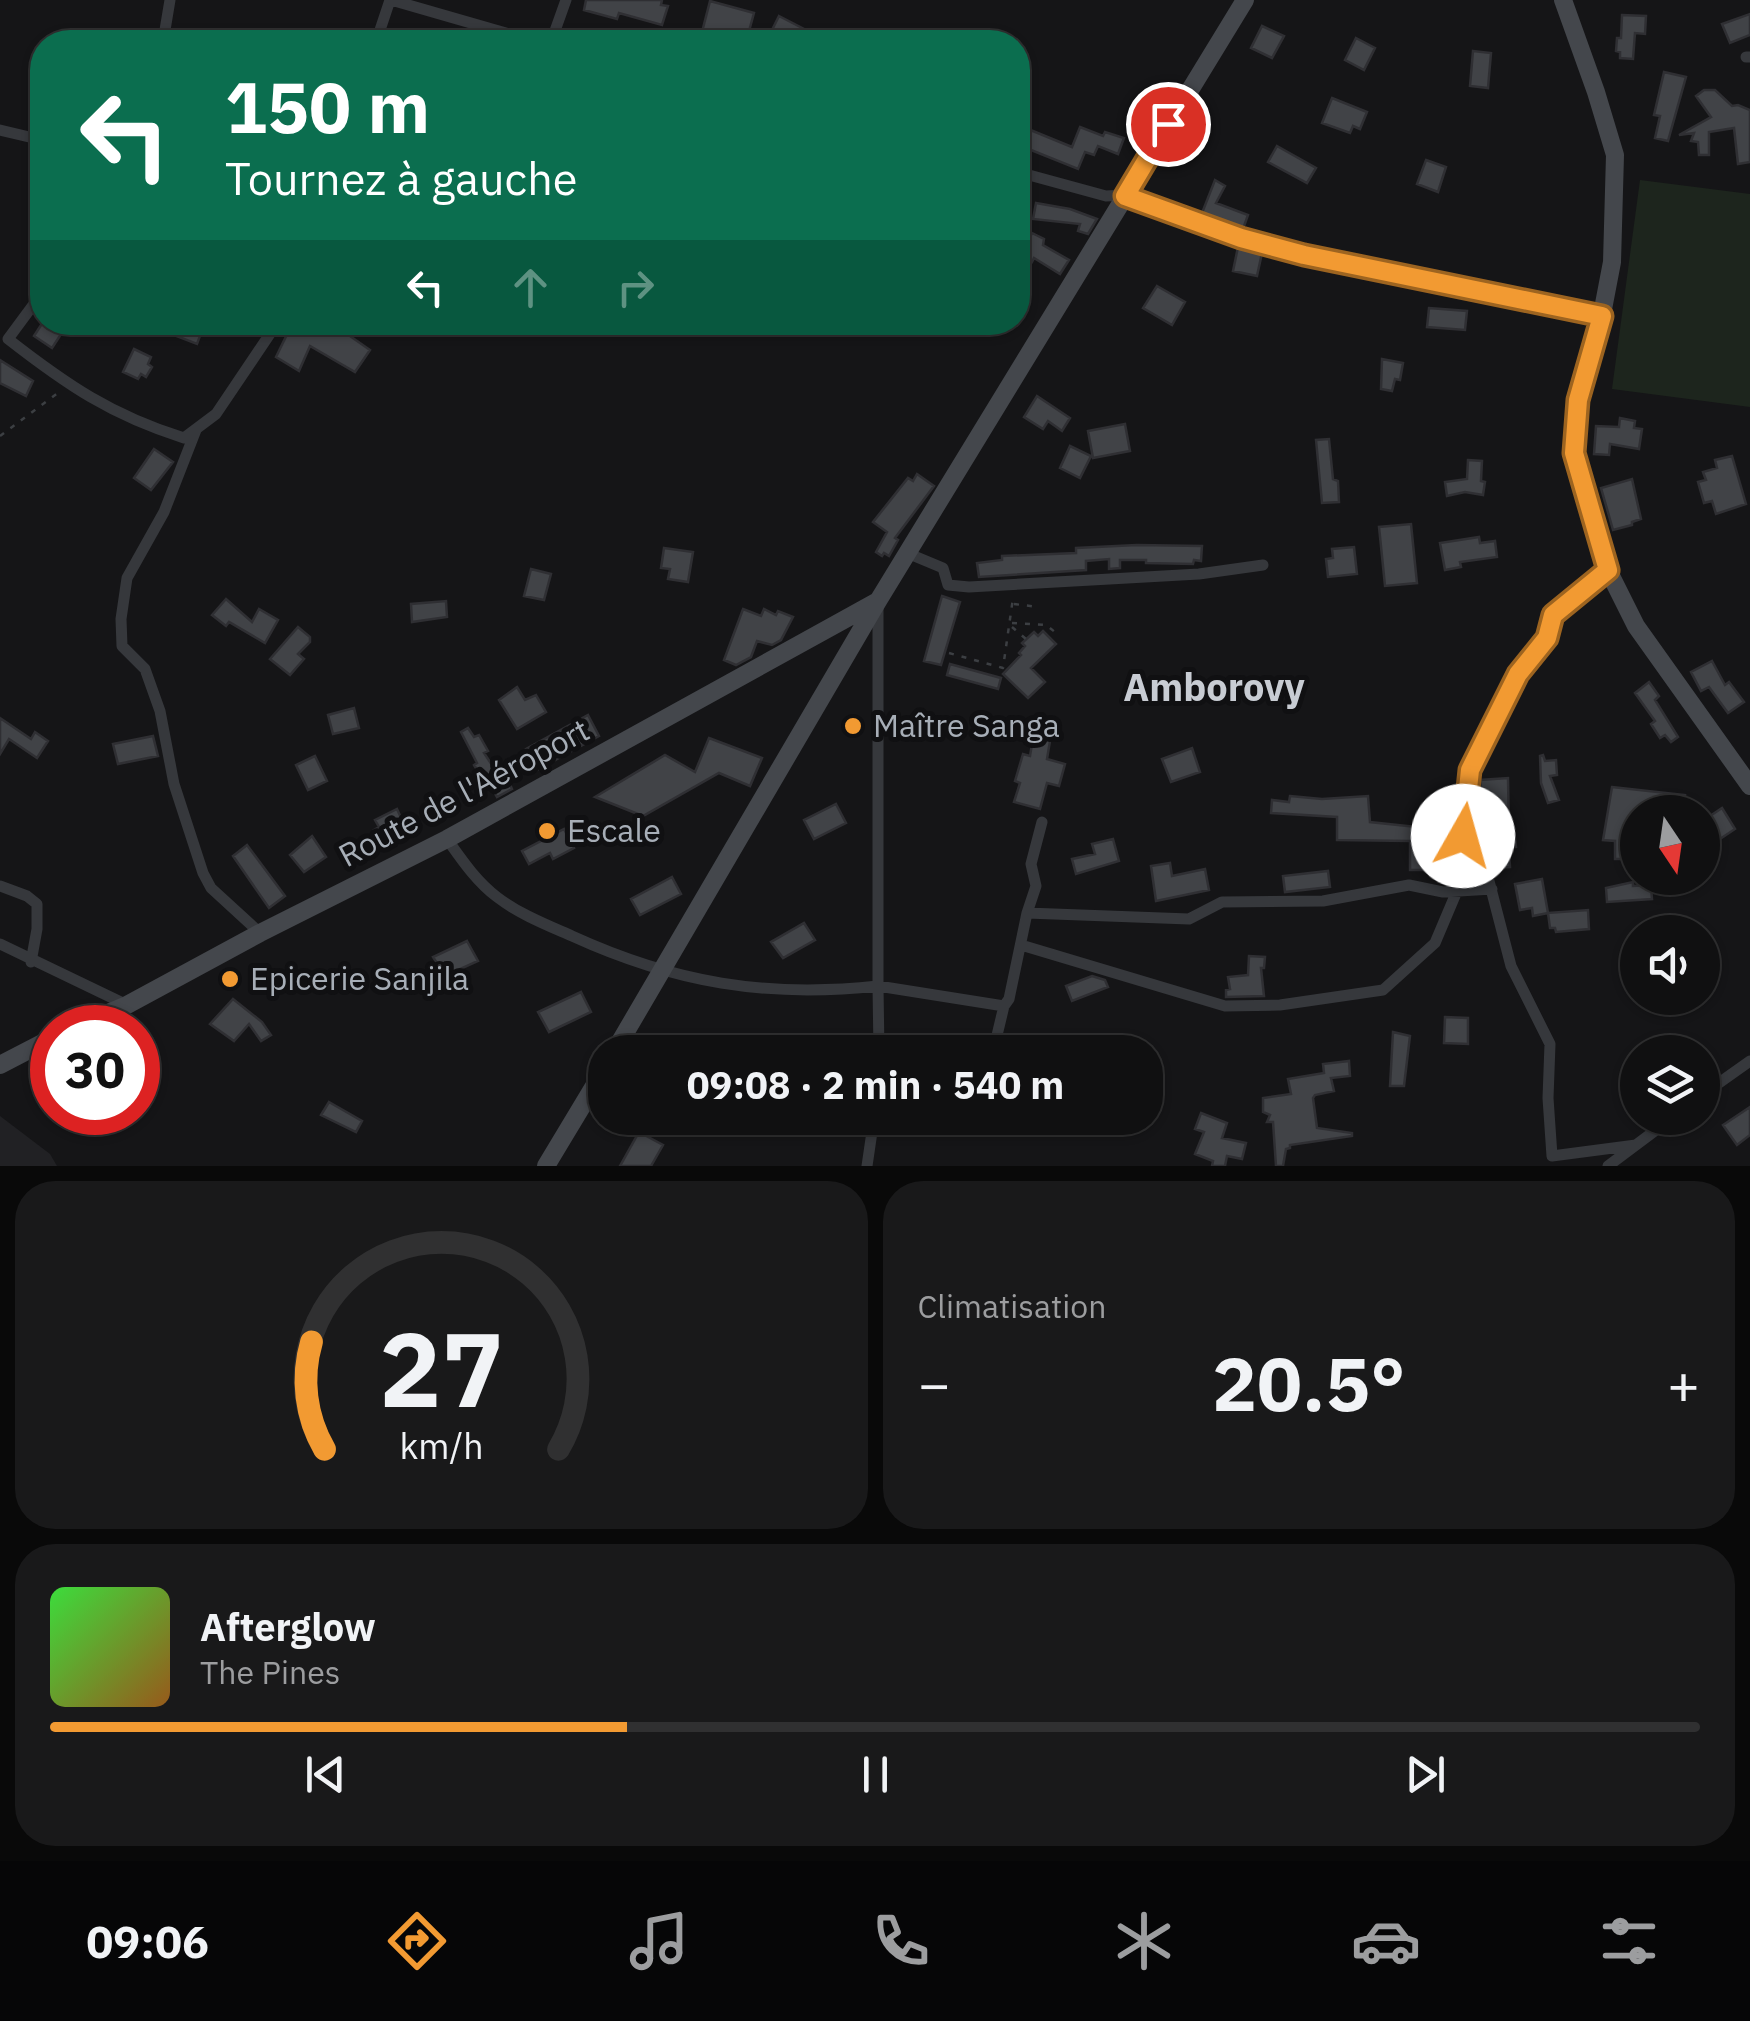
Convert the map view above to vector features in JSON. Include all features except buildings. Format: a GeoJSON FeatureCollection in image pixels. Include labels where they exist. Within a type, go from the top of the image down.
{"type":"FeatureCollection","features":[{"type":"Feature","properties":{"kind":"main road","name":"Route de l'Aéroport"},"geometry":{"type":"LineString","coordinates":[[625,1035],[878,601],[1245,0]]}},
{"type":"Feature","properties":{"kind":"main road"},"geometry":{"type":"LineString","coordinates":[[1563,0],[1614,155],[1612,262],[1602,316],[1578,400],[1574,453],[1608,570],[1636,626],[1750,786]]}},
{"type":"Feature","properties":{"kind":"main road","name":"Route de l'Aéroport"},"geometry":{"type":"LineString","coordinates":[[128,1005],[260,933],[448,839],[878,601]]}},
{"type":"Feature","properties":{"kind":"main road"},"geometry":{"type":"LineString","coordinates":[[0,1065],[30,1049]]}},
{"type":"Feature","properties":{"kind":"main road"},"geometry":{"type":"LineString","coordinates":[[546,1166],[588,1096]]}},
{"type":"Feature","properties":{"kind":"street"},"geometry":{"type":"LineString","coordinates":[[165,30],[170,0]]}},
{"type":"Feature","properties":{"kind":"street"},"geometry":{"type":"LineString","coordinates":[[380,30],[391,0],[495,30]]}},
{"type":"Feature","properties":{"kind":"street"},"geometry":{"type":"LineString","coordinates":[[555,30],[566,0]]}},
{"type":"Feature","properties":{"kind":"street"},"geometry":{"type":"LineString","coordinates":[[0,130],[30,137]]}},
{"type":"Feature","properties":{"kind":"street"},"geometry":{"type":"LineString","coordinates":[[1030,175],[1106,196],[1125,196],[1241,238],[1304,255],[1602,316]]}},
{"type":"Feature","properties":{"kind":"street"},"geometry":{"type":"LineString","coordinates":[[30,310],[8,339],[68,386],[136,422],[184,438],[216,414],[269,335]]}},
{"type":"Feature","properties":{"kind":"street"},"geometry":{"type":"LineString","coordinates":[[196,430],[164,512],[127,578],[120,618],[122,646],[145,669],[160,711],[174,784],[211,888],[260,933]]}},
{"type":"Feature","properties":{"kind":"street"},"geometry":{"type":"LineString","coordinates":[[907,554],[943,568],[948,585],[1014,586],[1199,574],[1263,564]]}},
{"type":"Feature","properties":{"kind":"street"},"geometry":{"type":"LineString","coordinates":[[1608,570],[1553,615],[1547,638],[1518,674],[1470,770],[1460,861],[1467,871],[1489,881],[1511,966],[1550,1044],[1552,1156],[1636,1145]]}},
{"type":"Feature","properties":{"kind":"street"},"geometry":{"type":"LineString","coordinates":[[878,601],[878,1035]]}},
{"type":"Feature","properties":{"kind":"street"},"geometry":{"type":"LineString","coordinates":[[997,1035],[1036,886],[1030,864],[1042,822]]}},
{"type":"Feature","properties":{"kind":"street"},"geometry":{"type":"LineString","coordinates":[[448,839],[475,878],[499,899],[602,950],[664,972],[750,990],[833,991],[878,986],[1004,1006]]}},
{"type":"Feature","properties":{"kind":"street"},"geometry":{"type":"LineString","coordinates":[[0,886],[37,904],[31,962]]}},
{"type":"Feature","properties":{"kind":"street"},"geometry":{"type":"LineString","coordinates":[[1027,912],[1189,919],[1222,902],[1323,901],[1409,886],[1443,892],[1492,889]]}},
{"type":"Feature","properties":{"kind":"street"},"geometry":{"type":"LineString","coordinates":[[1021,945],[1226,1006],[1280,1005],[1383,990],[1435,944],[1457,891]]}},
{"type":"Feature","properties":{"kind":"street"},"geometry":{"type":"LineString","coordinates":[[0,944],[124,1005]]}},
{"type":"Feature","properties":{"kind":"street"},"geometry":{"type":"LineString","coordinates":[[1720,1082],[1750,1061]]}},
{"type":"Feature","properties":{"kind":"street"},"geometry":{"type":"LineString","coordinates":[[866,1166],[871,1135]]}},
{"type":"Feature","properties":{"kind":"street"},"geometry":{"type":"LineString","coordinates":[[1608,1166],[1649,1135]]}},
{"type":"Feature","properties":{"kind":"path"},"geometry":{"type":"LineString","coordinates":[[0,436],[68,386]]}},
{"type":"Feature","properties":{"kind":"path"},"geometry":{"type":"LineString","coordinates":[[948,653],[1003,668],[1008,662],[1014,586]]}},
{"type":"Feature","properties":{"kind":"path"},"geometry":{"type":"LineString","coordinates":[[1012,604],[1038,607]]}},
{"type":"Feature","properties":{"kind":"path"},"geometry":{"type":"LineString","coordinates":[[1011,624],[1046,625],[1060,636]]}},
{"type":"Feature","properties":{"kind":"path"},"geometry":{"type":"LineString","coordinates":[[1011,624],[1026,640]]}},
{"type":"Feature","properties":{"kind":"path"},"geometry":{"type":"LineString","coordinates":[[990,675],[992,665]]}},
{"type":"Feature","properties":{"kind":"shaded area"},"geometry":{"type":"Polygon","coordinates":[[[1640,180],[1750,194],[1750,407],[1612,389],[1640,180]]]}},
{"type":"Feature","properties":{"kind":"shaded area"},"geometry":{"type":"Polygon","coordinates":[[[0,1116],[50,1154],[57,1166],[0,1166],[0,1116]]]}},
{"type":"Feature","properties":{"kind":"place","name":"Maître Sanga"},"geometry":{"type":"Point","coordinates":[853,726]}},
{"type":"Feature","properties":{"kind":"place","name":"Escale"},"geometry":{"type":"Point","coordinates":[547,831]}},
{"type":"Feature","properties":{"kind":"place","name":"Epicerie Sanjila"},"geometry":{"type":"Point","coordinates":[230,979]}},
{"type":"Feature","properties":{"kind":"district","name":"Amborovy"},"geometry":{"type":"Point","coordinates":[1214,688]}},
{"type":"Feature","properties":{"kind":"route"},"geometry":{"type":"LineString","coordinates":[[1168,124],[1125,196],[1241,238],[1304,255],[1602,316],[1578,400],[1574,453],[1608,570],[1553,615],[1547,638],[1518,674],[1470,770],[1463,836]]}}]}
